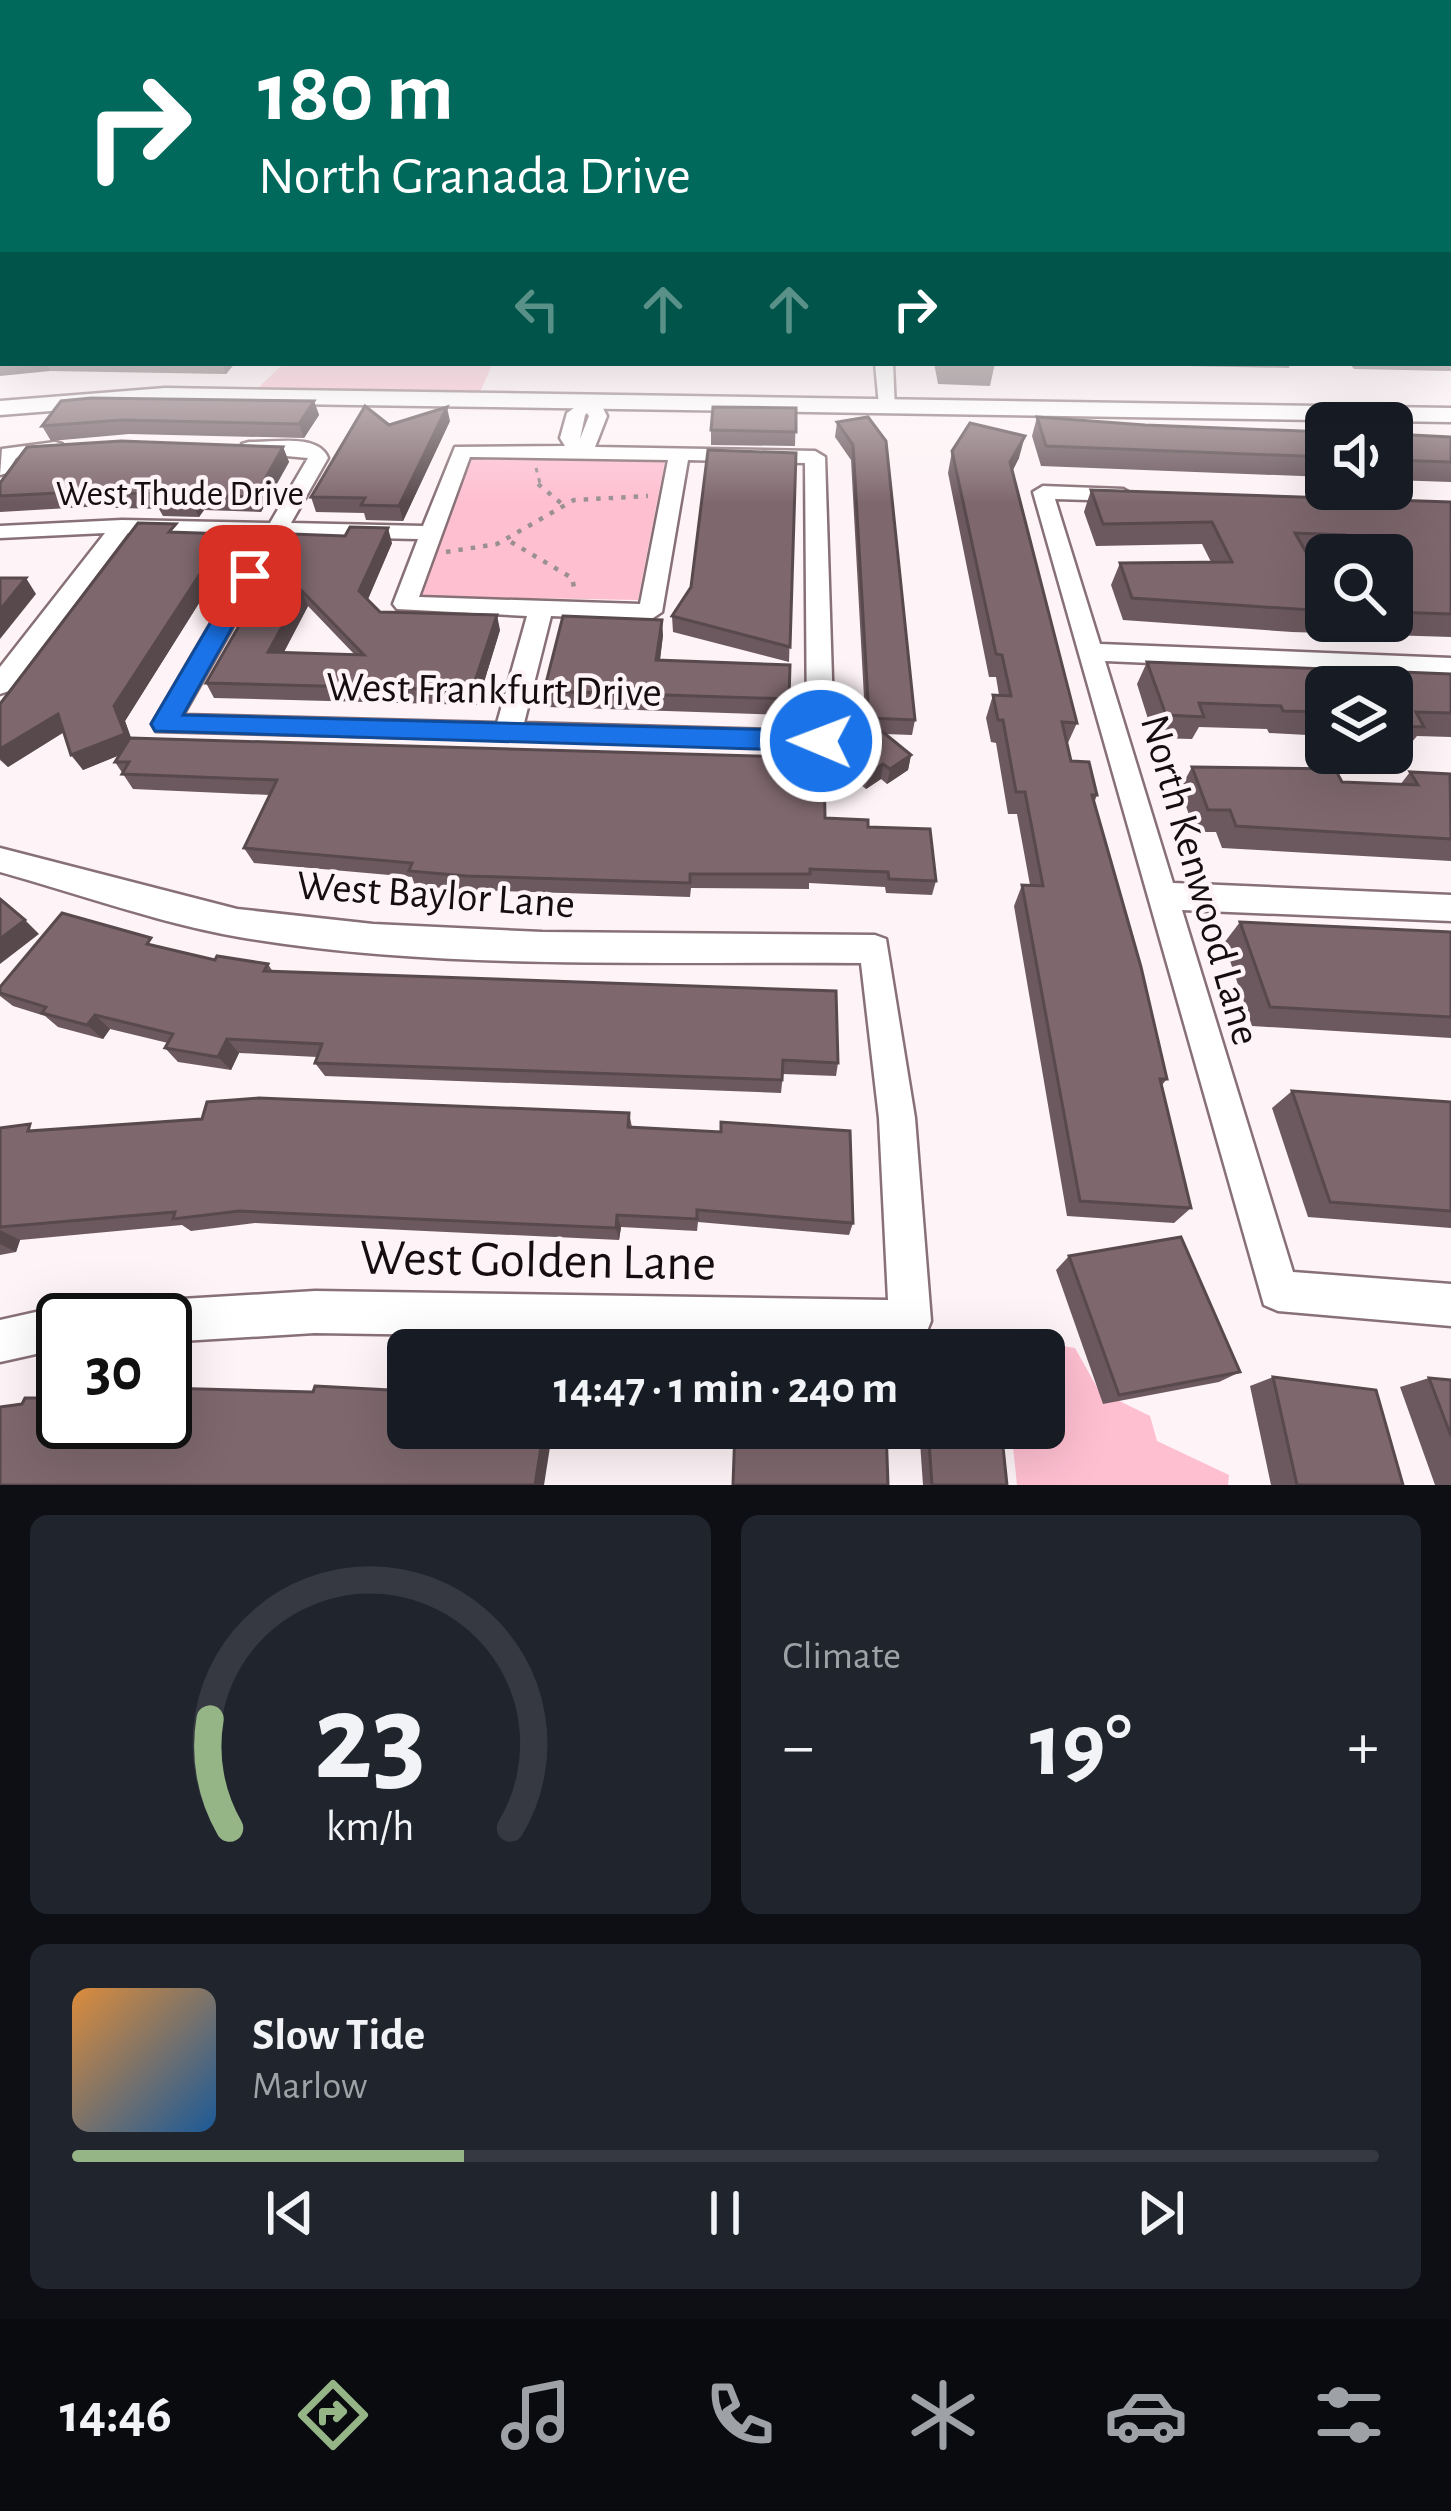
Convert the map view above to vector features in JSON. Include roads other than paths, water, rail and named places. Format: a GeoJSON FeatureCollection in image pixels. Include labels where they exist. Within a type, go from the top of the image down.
{"type":"FeatureCollection","features":[{"type":"Feature","properties":{"kind":"street"},"geometry":{"type":"LineString","coordinates":[[884,366],[888,406]]}},
{"type":"Feature","properties":{"kind":"street"},"geometry":{"type":"LineString","coordinates":[[0,408],[164,395],[1451,415]]}},
{"type":"Feature","properties":{"kind":"street"},"geometry":{"type":"LineString","coordinates":[[578,452],[592,439],[598,416],[591,401]]}},
{"type":"Feature","properties":{"kind":"street"},"geometry":{"type":"LineString","coordinates":[[5,461],[83,447]]}},
{"type":"Feature","properties":{"kind":"street"},"geometry":{"type":"LineString","coordinates":[[222,447],[315,449],[319,458],[277,530]]}},
{"type":"Feature","properties":{"kind":"street"},"geometry":{"type":"LineString","coordinates":[[462,451],[578,452],[680,454],[650,612],[405,604],[462,451]]}},
{"type":"Feature","properties":{"kind":"street","name":"West Frankfurt Drive"},"geometry":{"type":"LineString","coordinates":[[277,530],[165,724],[821,741],[815,458],[680,454]]}},
{"type":"Feature","properties":{"kind":"street","name":"North Kenwood Lane"},"geometry":{"type":"LineString","coordinates":[[1139,495],[1043,492],[1278,1291],[1451,1304]]}},
{"type":"Feature","properties":{"kind":"street"},"geometry":{"type":"LineString","coordinates":[[0,686],[122,526]]}},
{"type":"Feature","properties":{"kind":"street","name":"West Thude Drive"},"geometry":{"type":"LineString","coordinates":[[0,532],[122,526],[277,530],[428,542]]}},
{"type":"Feature","properties":{"kind":"street"},"geometry":{"type":"LineString","coordinates":[[508,733],[541,609]]}},
{"type":"Feature","properties":{"kind":"street"},"geometry":{"type":"LineString","coordinates":[[1089,652],[1451,667]]}},
{"type":"Feature","properties":{"kind":"street","name":"West Baylor Lane"},"geometry":{"type":"LineString","coordinates":[[0,860],[237,922],[373,938],[542,946],[875,949],[897,1118],[910,1321]]}},
{"type":"Feature","properties":{"kind":"street"},"geometry":{"type":"LineString","coordinates":[[1161,896],[1451,908]]}},
{"type":"Feature","properties":{"kind":"street","name":"West Golden Lane"},"geometry":{"type":"LineString","coordinates":[[192,1319],[315,1312],[910,1321]]}},
{"type":"Feature","properties":{"kind":"street"},"geometry":{"type":"LineString","coordinates":[[0,1341],[36,1333]]}}]}
